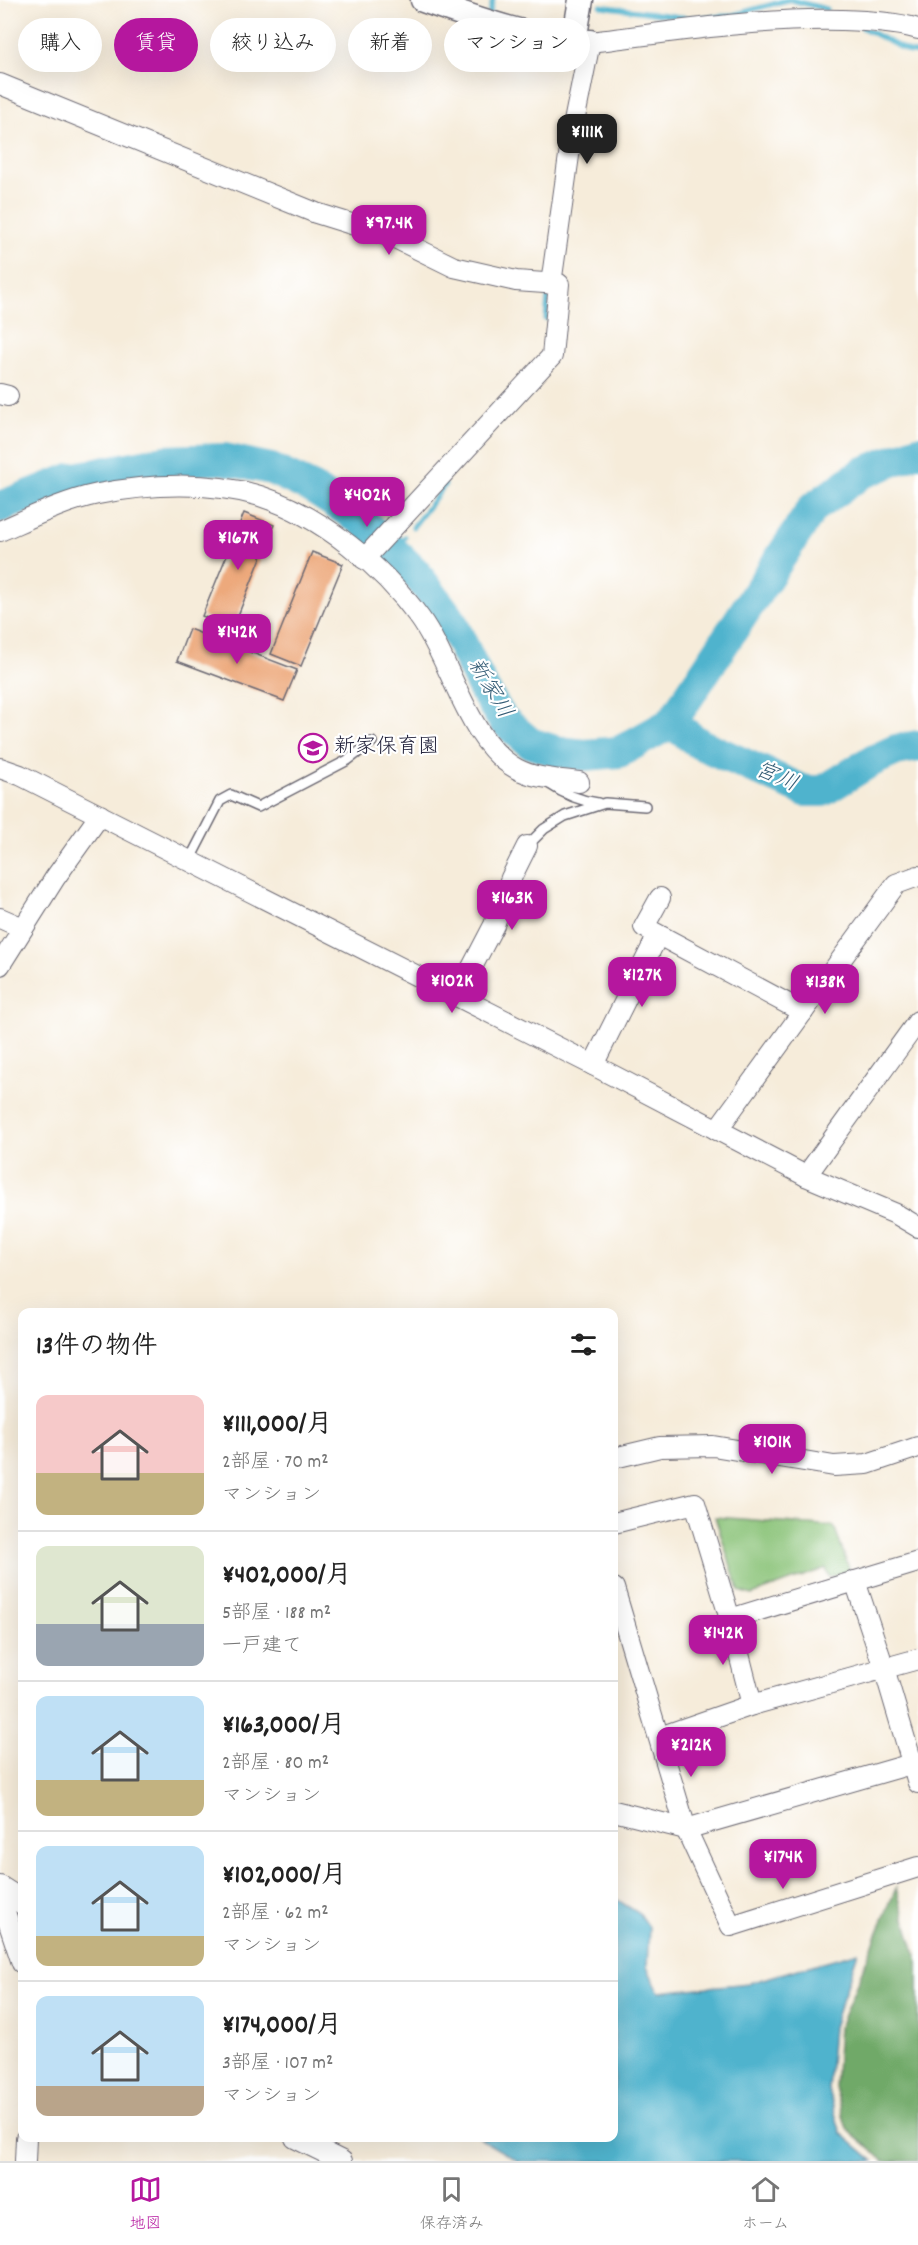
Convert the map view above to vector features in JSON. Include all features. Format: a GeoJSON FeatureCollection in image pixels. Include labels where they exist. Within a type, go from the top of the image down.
{"type":"FeatureCollection","features":[{"type":"Feature","properties":{"kind":"street"},"geometry":{"type":"LineString","coordinates":[[423,0],[477,18]]}},
{"type":"Feature","properties":{"kind":"street"},"geometry":{"type":"LineString","coordinates":[[581,0],[581,18]]}},
{"type":"Feature","properties":{"kind":"street"},"geometry":{"type":"LineString","coordinates":[[590,40],[806,19],[863,21],[918,29]]}},
{"type":"Feature","properties":{"kind":"street"},"geometry":{"type":"LineString","coordinates":[[551,284],[579,72]]}},
{"type":"Feature","properties":{"kind":"street"},"geometry":{"type":"LineString","coordinates":[[0,84],[316,213],[393,237],[454,267],[516,282],[559,284],[552,356],[364,559]]}},
{"type":"Feature","properties":{"kind":"street"},"geometry":{"type":"LineString","coordinates":[[0,531],[58,506],[97,494],[158,487],[217,487],[260,496],[303,515],[332,533],[394,587],[421,619],[437,646],[472,721],[497,753],[517,769],[539,776],[579,782]]}},
{"type":"Feature","properties":{"kind":"street"},"geometry":{"type":"LineString","coordinates":[[0,768],[20,775],[100,815],[593,1065],[806,1176],[896,1214],[918,1227]]}},
{"type":"Feature","properties":{"kind":"street"},"geometry":{"type":"LineString","coordinates":[[0,964],[55,878],[100,815]]}},
{"type":"Feature","properties":{"kind":"street"},"geometry":{"type":"LineString","coordinates":[[457,996],[494,925],[511,878],[527,846]]}},
{"type":"Feature","properties":{"kind":"street"},"geometry":{"type":"LineString","coordinates":[[717,1130],[896,884],[918,876]]}},
{"type":"Feature","properties":{"kind":"street"},"geometry":{"type":"LineString","coordinates":[[660,898],[644,927],[804,1012]]}},
{"type":"Feature","properties":{"kind":"street"},"geometry":{"type":"LineString","coordinates":[[0,918],[23,928]]}},
{"type":"Feature","properties":{"kind":"street"},"geometry":{"type":"LineString","coordinates":[[593,1065],[658,935]]}},
{"type":"Feature","properties":{"kind":"street"},"geometry":{"type":"LineString","coordinates":[[806,1176],[918,1021]]}},
{"type":"Feature","properties":{"kind":"street"},"geometry":{"type":"LineString","coordinates":[[618,1457],[660,1446],[713,1446],[834,1467],[867,1464],[918,1447]]}},
{"type":"Feature","properties":{"kind":"street"},"geometry":{"type":"LineString","coordinates":[[618,1522],[695,1503],[730,1619],[752,1705]]}},
{"type":"Feature","properties":{"kind":"street"},"geometry":{"type":"LineString","coordinates":[[730,1619],[918,1562]]}},
{"type":"Feature","properties":{"kind":"street"},"geometry":{"type":"LineString","coordinates":[[618,1812],[686,1829],[916,1770],[855,1581]]}},
{"type":"Feature","properties":{"kind":"street"},"geometry":{"type":"LineString","coordinates":[[618,1601],[686,1829],[731,1926],[918,1867]]}},
{"type":"Feature","properties":{"kind":"street"},"geometry":{"type":"LineString","coordinates":[[660,1737],[752,1705],[918,1659]]}},
{"type":"Feature","properties":{"kind":"street"},"geometry":{"type":"LineString","coordinates":[[0,1887],[18,1900]]}},
{"type":"Feature","properties":{"kind":"street"},"geometry":{"type":"LineString","coordinates":[[0,1897],[18,1952]]}},
{"type":"Feature","properties":{"kind":"street"},"geometry":{"type":"LineString","coordinates":[[25,2161],[26,2142]]}},
{"type":"Feature","properties":{"kind":"street"},"geometry":{"type":"LineString","coordinates":[[303,2142],[342,2161]]}},
{"type":"Feature","properties":{"kind":"lane"},"geometry":{"type":"LineString","coordinates":[[189,861],[220,801],[231,795],[258,807],[348,760],[372,742]]}},
{"type":"Feature","properties":{"kind":"lane"},"geometry":{"type":"LineString","coordinates":[[539,776],[564,794],[584,802],[645,806]]}},
{"type":"Feature","properties":{"kind":"lane"},"geometry":{"type":"LineString","coordinates":[[527,846],[544,829],[565,816],[605,803]]}},
{"type":"Feature","properties":{"kind":"green space"},"geometry":{"type":"Polygon","coordinates":[[[715,1517],[834,1526],[850,1571],[829,1577],[826,1568],[752,1595],[739,1591],[715,1517]]]}},
{"type":"Feature","properties":{"kind":"green space"},"geometry":{"type":"Polygon","coordinates":[[[896,1888],[918,1962],[918,2161],[884,2161],[847,2129],[835,2088],[839,2027],[896,1888]]]}},
{"type":"Feature","properties":{"kind":"water"},"geometry":{"type":"Polygon","coordinates":[[[618,1900],[640,1914],[649,1927],[647,1967],[659,1992],[749,1983],[858,1952],[833,2027],[828,2090],[841,2133],[874,2161],[518,2161],[485,2142],[618,2142],[618,1900]]]}},
{"type":"Feature","properties":{"kind":"building"},"geometry":{"type":"Polygon","coordinates":[[[244,513],[274,525],[233,628],[202,616],[244,513]]]}},
{"type":"Feature","properties":{"kind":"building"},"geometry":{"type":"Polygon","coordinates":[[[312,552],[343,564],[301,666],[271,654],[312,552]]]}},
{"type":"Feature","properties":{"kind":"building"},"geometry":{"type":"Polygon","coordinates":[[[189,629],[297,670],[284,701],[177,661],[189,629]]]}},
{"type":"Feature","properties":{"kind":"waterway"},"geometry":{"type":"LineString","coordinates":[[489,16],[493,0]]}},
{"type":"Feature","properties":{"kind":"waterway"},"geometry":{"type":"LineString","coordinates":[[601,6],[689,18],[729,16],[788,0]]}},
{"type":"Feature","properties":{"kind":"waterway"},"geometry":{"type":"LineString","coordinates":[[791,0],[827,9]]}},
{"type":"Feature","properties":{"kind":"waterway"},"geometry":{"type":"LineString","coordinates":[[863,28],[909,52],[918,53]]}},
{"type":"Feature","properties":{"kind":"waterway"},"geometry":{"type":"LineString","coordinates":[[546,319],[548,298]]}},
{"type":"Feature","properties":{"kind":"waterway","name":"新家川"},"geometry":{"type":"LineString","coordinates":[[0,507],[70,479],[165,461],[224,459],[271,469],[310,487],[360,519],[415,572],[450,619],[484,690],[503,720],[530,743],[558,752],[585,755],[619,752],[671,723],[813,508],[862,473],[918,451]]}},
{"type":"Feature","properties":{"kind":"waterway"},"geometry":{"type":"LineString","coordinates":[[413,527],[445,485]]}},
{"type":"Feature","properties":{"kind":"waterway"},"geometry":{"type":"LineString","coordinates":[[395,551],[405,537]]}},
{"type":"Feature","properties":{"kind":"waterway","name":"宮川"},"geometry":{"type":"LineString","coordinates":[[671,723],[700,744],[805,791],[823,791],[870,762],[896,750],[918,746]]}},
{"type":"Feature","properties":{"kind":"place","name":"新家保育園"},"geometry":{"type":"Point","coordinates":[313,748]}}]}
